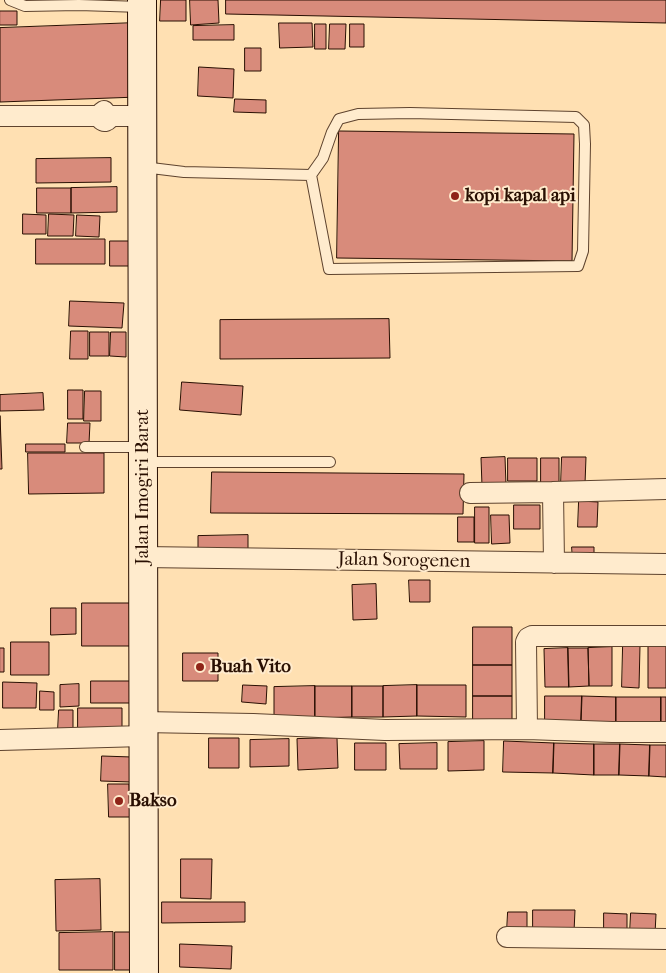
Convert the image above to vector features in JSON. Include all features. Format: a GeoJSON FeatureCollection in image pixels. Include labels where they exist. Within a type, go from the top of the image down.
{"type":"FeatureCollection","features":[{"type":"Feature","properties":{"kind":"main road","name":"Jalan Imogiri Barat"},"geometry":{"type":"LineString","coordinates":[[142,4],[144,973]]}},
{"type":"Feature","properties":{"kind":"street"},"geometry":{"type":"LineString","coordinates":[[0,116],[142,116]]}},
{"type":"Feature","properties":{"kind":"street"},"geometry":{"type":"LineString","coordinates":[[470,493],[666,489]]}},
{"type":"Feature","properties":{"kind":"street"},"geometry":{"type":"LineString","coordinates":[[553,492],[554,563]]}},
{"type":"Feature","properties":{"kind":"street","name":"Jalan Sorogenen"},"geometry":{"type":"LineString","coordinates":[[143,557],[666,564]]}},
{"type":"Feature","properties":{"kind":"street"},"geometry":{"type":"LineString","coordinates":[[528,729],[526,642],[528,638],[532,636],[666,636]]}},
{"type":"Feature","properties":{"kind":"street"},"geometry":{"type":"LineString","coordinates":[[0,740],[143,729],[253,724],[385,730],[528,729],[666,732]]}},
{"type":"Feature","properties":{"kind":"street"},"geometry":{"type":"LineString","coordinates":[[507,937],[666,939]]}},
{"type":"Feature","properties":{"kind":"lane"},"geometry":{"type":"LineString","coordinates":[[10,0],[25,6],[142,4]]}},
{"type":"Feature","properties":{"kind":"lane"},"geometry":{"type":"LineString","coordinates":[[410,113],[576,117],[584,125],[586,144],[583,250],[578,266],[329,269],[311,175],[323,158],[332,132],[339,119],[358,114],[410,113]]}},
{"type":"Feature","properties":{"kind":"lane"},"geometry":{"type":"LineString","coordinates":[[142,167],[184,172],[311,175]]}},
{"type":"Feature","properties":{"kind":"lane"},"geometry":{"type":"LineString","coordinates":[[84,447],[143,454],[330,462]]}},
{"type":"Feature","properties":{"kind":"building"},"geometry":{"type":"Polygon","coordinates":[[[161,0],[186,0],[186,21],[160,21],[161,0]]]}},
{"type":"Feature","properties":{"kind":"building"},"geometry":{"type":"Polygon","coordinates":[[[190,0],[218,0],[219,23],[191,25],[190,0]]]}},
{"type":"Feature","properties":{"kind":"building"},"geometry":{"type":"Polygon","coordinates":[[[226,0],[666,0],[666,23],[226,14],[226,0]]]}},
{"type":"Feature","properties":{"kind":"building"},"geometry":{"type":"Polygon","coordinates":[[[0,11],[17,11],[17,25],[0,25],[0,11]]]}},
{"type":"Feature","properties":{"kind":"building"},"geometry":{"type":"Polygon","coordinates":[[[135,23],[138,97],[0,102],[0,28],[135,23]]]}},
{"type":"Feature","properties":{"kind":"building"},"geometry":{"type":"Polygon","coordinates":[[[279,23],[312,23],[313,47],[280,48],[279,23]]]}},
{"type":"Feature","properties":{"kind":"building"},"geometry":{"type":"Polygon","coordinates":[[[315,24],[326,24],[326,49],[315,49],[315,24]]]}},
{"type":"Feature","properties":{"kind":"building"},"geometry":{"type":"Polygon","coordinates":[[[330,24],[346,24],[345,49],[329,49],[330,24]]]}},
{"type":"Feature","properties":{"kind":"building"},"geometry":{"type":"Polygon","coordinates":[[[350,24],[364,24],[364,47],[350,47],[350,24]]]}},
{"type":"Feature","properties":{"kind":"building"},"geometry":{"type":"Polygon","coordinates":[[[234,25],[234,40],[193,40],[193,26],[234,25]]]}},
{"type":"Feature","properties":{"kind":"building"},"geometry":{"type":"Polygon","coordinates":[[[245,48],[261,48],[261,71],[245,71],[245,48]]]}},
{"type":"Feature","properties":{"kind":"building"},"geometry":{"type":"Polygon","coordinates":[[[199,67],[234,69],[233,98],[198,96],[199,67]]]}},
{"type":"Feature","properties":{"kind":"building"},"geometry":{"type":"Polygon","coordinates":[[[235,99],[266,100],[266,113],[234,112],[235,99]]]}},
{"type":"Feature","properties":{"kind":"building","name":"kopi kapal api"},"geometry":{"type":"Polygon","coordinates":[[[339,131],[574,134],[572,261],[337,258],[339,131]]]}},
{"type":"Feature","properties":{"kind":"building"},"geometry":{"type":"Polygon","coordinates":[[[111,158],[111,182],[36,183],[36,159],[111,158]]]}},
{"type":"Feature","properties":{"kind":"building"},"geometry":{"type":"Polygon","coordinates":[[[117,187],[117,212],[71,213],[71,188],[117,187]]]}},
{"type":"Feature","properties":{"kind":"building"},"geometry":{"type":"Polygon","coordinates":[[[37,188],[71,188],[71,213],[37,213],[37,188]]]}},
{"type":"Feature","properties":{"kind":"building"},"geometry":{"type":"Polygon","coordinates":[[[23,214],[46,215],[46,234],[23,234],[23,214]]]}},
{"type":"Feature","properties":{"kind":"building"},"geometry":{"type":"Polygon","coordinates":[[[49,214],[74,215],[73,236],[48,236],[49,214]]]}},
{"type":"Feature","properties":{"kind":"building"},"geometry":{"type":"Polygon","coordinates":[[[77,215],[100,216],[99,237],[76,236],[77,215]]]}},
{"type":"Feature","properties":{"kind":"building"},"geometry":{"type":"Polygon","coordinates":[[[36,239],[105,239],[105,264],[36,264],[36,239]]]}},
{"type":"Feature","properties":{"kind":"building"},"geometry":{"type":"Polygon","coordinates":[[[110,241],[133,241],[132,266],[110,266],[110,241]]]}},
{"type":"Feature","properties":{"kind":"building"},"geometry":{"type":"Polygon","coordinates":[[[70,301],[124,303],[122,328],[69,326],[70,301]]]}},
{"type":"Feature","properties":{"kind":"building"},"geometry":{"type":"Polygon","coordinates":[[[389,319],[390,358],[220,359],[220,320],[389,319]]]}},
{"type":"Feature","properties":{"kind":"building"},"geometry":{"type":"Polygon","coordinates":[[[71,331],[88,331],[88,359],[70,359],[71,331]]]}},
{"type":"Feature","properties":{"kind":"building"},"geometry":{"type":"Polygon","coordinates":[[[90,332],[109,332],[109,356],[90,356],[90,332]]]}},
{"type":"Feature","properties":{"kind":"building"},"geometry":{"type":"Polygon","coordinates":[[[111,332],[126,332],[126,357],[110,356],[111,332]]]}},
{"type":"Feature","properties":{"kind":"building"},"geometry":{"type":"Polygon","coordinates":[[[182,382],[243,386],[241,415],[180,410],[182,382]]]}},
{"type":"Feature","properties":{"kind":"building"},"geometry":{"type":"Polygon","coordinates":[[[68,390],[83,390],[83,419],[68,419],[68,390]]]}},
{"type":"Feature","properties":{"kind":"building"},"geometry":{"type":"Polygon","coordinates":[[[85,391],[101,391],[101,421],[84,421],[85,391]]]}},
{"type":"Feature","properties":{"kind":"building"},"geometry":{"type":"Polygon","coordinates":[[[43,393],[44,410],[0,411],[0,395],[43,393]]]}},
{"type":"Feature","properties":{"kind":"building"},"geometry":{"type":"Polygon","coordinates":[[[0,416],[2,469],[0,469],[0,416]]]}},
{"type":"Feature","properties":{"kind":"building"},"geometry":{"type":"Polygon","coordinates":[[[68,423],[90,423],[89,443],[67,443],[68,423]]]}},
{"type":"Feature","properties":{"kind":"building"},"geometry":{"type":"Polygon","coordinates":[[[26,444],[65,444],[65,452],[26,452],[26,444]]]}},
{"type":"Feature","properties":{"kind":"building"},"geometry":{"type":"Polygon","coordinates":[[[28,453],[104,453],[104,493],[29,494],[28,453]]]}},
{"type":"Feature","properties":{"kind":"building"},"geometry":{"type":"Polygon","coordinates":[[[505,457],[506,485],[482,486],[481,458],[505,457]]]}},
{"type":"Feature","properties":{"kind":"building"},"geometry":{"type":"Polygon","coordinates":[[[562,457],[586,457],[585,484],[561,484],[562,457]]]}},
{"type":"Feature","properties":{"kind":"building"},"geometry":{"type":"Polygon","coordinates":[[[508,458],[537,458],[537,481],[508,481],[508,458]]]}},
{"type":"Feature","properties":{"kind":"building"},"geometry":{"type":"Polygon","coordinates":[[[541,458],[559,458],[559,483],[541,483],[541,458]]]}},
{"type":"Feature","properties":{"kind":"building"},"geometry":{"type":"Polygon","coordinates":[[[212,472],[464,474],[463,514],[211,513],[212,472]]]}},
{"type":"Feature","properties":{"kind":"building"},"geometry":{"type":"Polygon","coordinates":[[[579,501],[598,502],[597,527],[578,527],[579,501]]]}},
{"type":"Feature","properties":{"kind":"building"},"geometry":{"type":"Polygon","coordinates":[[[514,505],[540,505],[540,529],[514,529],[514,505]]]}},
{"type":"Feature","properties":{"kind":"building"},"geometry":{"type":"Polygon","coordinates":[[[475,507],[489,507],[489,543],[475,543],[475,507]]]}},
{"type":"Feature","properties":{"kind":"building"},"geometry":{"type":"Polygon","coordinates":[[[491,515],[509,515],[510,543],[492,544],[491,515]]]}},
{"type":"Feature","properties":{"kind":"building"},"geometry":{"type":"Polygon","coordinates":[[[458,517],[474,517],[474,542],[458,542],[458,517]]]}},
{"type":"Feature","properties":{"kind":"building"},"geometry":{"type":"Polygon","coordinates":[[[248,535],[248,553],[198,553],[198,536],[248,535]]]}},
{"type":"Feature","properties":{"kind":"building"},"geometry":{"type":"Polygon","coordinates":[[[572,547],[594,547],[594,561],[573,561],[572,547]]]}},
{"type":"Feature","properties":{"kind":"building"},"geometry":{"type":"Polygon","coordinates":[[[409,580],[430,580],[430,602],[410,602],[409,580]]]}},
{"type":"Feature","properties":{"kind":"building"},"geometry":{"type":"Polygon","coordinates":[[[376,584],[377,619],[353,620],[352,585],[376,584]]]}},
{"type":"Feature","properties":{"kind":"building"},"geometry":{"type":"Polygon","coordinates":[[[82,603],[135,603],[135,646],[82,646],[82,603]]]}},
{"type":"Feature","properties":{"kind":"building"},"geometry":{"type":"Polygon","coordinates":[[[51,608],[76,608],[76,634],[51,635],[51,608]]]}},
{"type":"Feature","properties":{"kind":"building"},"geometry":{"type":"Polygon","coordinates":[[[473,627],[512,627],[512,665],[473,665],[473,627]]]}},
{"type":"Feature","properties":{"kind":"building"},"geometry":{"type":"Polygon","coordinates":[[[11,642],[49,642],[49,675],[11,675],[11,642]]]}},
{"type":"Feature","properties":{"kind":"building"},"geometry":{"type":"Polygon","coordinates":[[[666,645],[666,688],[648,688],[648,646],[666,645]]]}},
{"type":"Feature","properties":{"kind":"building"},"geometry":{"type":"Polygon","coordinates":[[[623,646],[640,646],[639,688],[622,687],[623,646]]]}},
{"type":"Feature","properties":{"kind":"building"},"geometry":{"type":"Polygon","coordinates":[[[612,647],[612,686],[589,686],[588,648],[612,647]]]}},
{"type":"Feature","properties":{"kind":"building"},"geometry":{"type":"Polygon","coordinates":[[[0,648],[4,648],[4,672],[0,672],[0,648]]]}},
{"type":"Feature","properties":{"kind":"building"},"geometry":{"type":"Polygon","coordinates":[[[568,648],[588,648],[589,686],[569,687],[568,648]]]}},
{"type":"Feature","properties":{"kind":"building"},"geometry":{"type":"Polygon","coordinates":[[[568,648],[569,687],[545,687],[544,649],[568,648]]]}},
{"type":"Feature","properties":{"kind":"building","name":"Buah Vito"},"geometry":{"type":"Polygon","coordinates":[[[183,653],[218,653],[218,681],[183,681],[183,653]]]}},
{"type":"Feature","properties":{"kind":"building"},"geometry":{"type":"Polygon","coordinates":[[[473,665],[512,665],[512,696],[473,696],[473,665]]]}},
{"type":"Feature","properties":{"kind":"building"},"geometry":{"type":"Polygon","coordinates":[[[91,681],[131,681],[131,703],[91,703],[91,681]]]}},
{"type":"Feature","properties":{"kind":"building"},"geometry":{"type":"Polygon","coordinates":[[[3,682],[37,683],[36,708],[3,708],[3,682]]]}},
{"type":"Feature","properties":{"kind":"building"},"geometry":{"type":"Polygon","coordinates":[[[79,684],[79,706],[60,707],[60,685],[79,684]]]}},
{"type":"Feature","properties":{"kind":"building"},"geometry":{"type":"Polygon","coordinates":[[[243,685],[267,686],[266,704],[242,702],[243,685]]]}},
{"type":"Feature","properties":{"kind":"building"},"geometry":{"type":"Polygon","coordinates":[[[417,685],[417,716],[383,717],[383,686],[417,685]]]}},
{"type":"Feature","properties":{"kind":"building"},"geometry":{"type":"Polygon","coordinates":[[[417,685],[466,685],[466,717],[417,716],[417,685]]]}},
{"type":"Feature","properties":{"kind":"building"},"geometry":{"type":"Polygon","coordinates":[[[315,686],[352,686],[352,717],[315,718],[315,686]]]}},
{"type":"Feature","properties":{"kind":"building"},"geometry":{"type":"Polygon","coordinates":[[[315,686],[315,718],[274,718],[274,687],[315,686]]]}},
{"type":"Feature","properties":{"kind":"building"},"geometry":{"type":"Polygon","coordinates":[[[352,686],[383,686],[383,717],[352,717],[352,686]]]}},
{"type":"Feature","properties":{"kind":"building"},"geometry":{"type":"Polygon","coordinates":[[[40,691],[54,692],[54,710],[40,710],[40,691]]]}},
{"type":"Feature","properties":{"kind":"building"},"geometry":{"type":"Polygon","coordinates":[[[473,696],[512,696],[512,720],[473,720],[473,696]]]}},
{"type":"Feature","properties":{"kind":"building"},"geometry":{"type":"Polygon","coordinates":[[[545,696],[582,696],[581,724],[545,723],[545,696]]]}},
{"type":"Feature","properties":{"kind":"building"},"geometry":{"type":"Polygon","coordinates":[[[582,696],[616,697],[616,724],[581,724],[582,696]]]}},
{"type":"Feature","properties":{"kind":"building"},"geometry":{"type":"Polygon","coordinates":[[[616,697],[661,697],[661,725],[616,724],[616,697]]]}},
{"type":"Feature","properties":{"kind":"building"},"geometry":{"type":"Polygon","coordinates":[[[661,697],[666,697],[666,725],[661,725],[661,697]]]}},
{"type":"Feature","properties":{"kind":"building"},"geometry":{"type":"Polygon","coordinates":[[[78,708],[122,708],[122,731],[78,730],[78,708]]]}},
{"type":"Feature","properties":{"kind":"building"},"geometry":{"type":"Polygon","coordinates":[[[59,710],[73,710],[73,730],[58,730],[59,710]]]}},
{"type":"Feature","properties":{"kind":"building"},"geometry":{"type":"Polygon","coordinates":[[[209,738],[239,738],[239,768],[209,768],[209,738]]]}},
{"type":"Feature","properties":{"kind":"building"},"geometry":{"type":"Polygon","coordinates":[[[337,738],[338,768],[298,770],[297,739],[337,738]]]}},
{"type":"Feature","properties":{"kind":"building"},"geometry":{"type":"Polygon","coordinates":[[[289,739],[289,766],[250,767],[250,740],[289,739]]]}},
{"type":"Feature","properties":{"kind":"building"},"geometry":{"type":"Polygon","coordinates":[[[484,741],[484,770],[448,771],[448,742],[484,741]]]}},
{"type":"Feature","properties":{"kind":"building"},"geometry":{"type":"Polygon","coordinates":[[[504,741],[554,743],[553,773],[503,772],[504,741]]]}},
{"type":"Feature","properties":{"kind":"building"},"geometry":{"type":"Polygon","coordinates":[[[355,743],[386,743],[386,770],[355,770],[355,743]]]}},
{"type":"Feature","properties":{"kind":"building"},"geometry":{"type":"Polygon","coordinates":[[[437,743],[437,769],[400,769],[399,744],[437,743]]]}},
{"type":"Feature","properties":{"kind":"building"},"geometry":{"type":"Polygon","coordinates":[[[554,743],[594,744],[594,775],[553,773],[554,743]]]}},
{"type":"Feature","properties":{"kind":"building"},"geometry":{"type":"Polygon","coordinates":[[[594,744],[620,744],[619,775],[594,775],[594,744]]]}},
{"type":"Feature","properties":{"kind":"building"},"geometry":{"type":"Polygon","coordinates":[[[620,744],[650,745],[649,776],[619,775],[620,744]]]}},
{"type":"Feature","properties":{"kind":"building"},"geometry":{"type":"Polygon","coordinates":[[[650,745],[666,745],[666,777],[649,776],[650,745]]]}},
{"type":"Feature","properties":{"kind":"building"},"geometry":{"type":"Polygon","coordinates":[[[102,756],[132,757],[131,782],[101,781],[102,756]]]}},
{"type":"Feature","properties":{"kind":"building","name":"Bakso"},"geometry":{"type":"Polygon","coordinates":[[[108,784],[129,784],[130,817],[109,817],[108,784]]]}},
{"type":"Feature","properties":{"kind":"building"},"geometry":{"type":"Polygon","coordinates":[[[181,859],[212,859],[211,899],[181,898],[181,859]]]}},
{"type":"Feature","properties":{"kind":"building"},"geometry":{"type":"Polygon","coordinates":[[[100,879],[101,930],[56,931],[55,880],[100,879]]]}},
{"type":"Feature","properties":{"kind":"building"},"geometry":{"type":"Polygon","coordinates":[[[162,902],[245,902],[245,922],[162,923],[162,902]]]}},
{"type":"Feature","properties":{"kind":"building"},"geometry":{"type":"Polygon","coordinates":[[[533,910],[575,910],[574,932],[533,931],[533,910]]]}},
{"type":"Feature","properties":{"kind":"building"},"geometry":{"type":"Polygon","coordinates":[[[508,912],[527,912],[527,932],[507,931],[508,912]]]}},
{"type":"Feature","properties":{"kind":"building"},"geometry":{"type":"Polygon","coordinates":[[[604,913],[627,914],[627,933],[604,933],[604,913]]]}},
{"type":"Feature","properties":{"kind":"building"},"geometry":{"type":"Polygon","coordinates":[[[631,913],[656,914],[655,934],[630,933],[631,913]]]}},
{"type":"Feature","properties":{"kind":"building"},"geometry":{"type":"Polygon","coordinates":[[[113,932],[113,970],[59,970],[59,933],[113,932]]]}},
{"type":"Feature","properties":{"kind":"building"},"geometry":{"type":"Polygon","coordinates":[[[115,932],[135,932],[135,970],[115,970],[115,932]]]}},
{"type":"Feature","properties":{"kind":"building"},"geometry":{"type":"Polygon","coordinates":[[[180,944],[232,946],[231,969],[180,967],[180,944]]]}},
{"type":"Feature","properties":{"kind":"place","name":"kopi kapal api"},"geometry":{"type":"Point","coordinates":[455,196]}},
{"type":"Feature","properties":{"kind":"place","name":"Buah Vito"},"geometry":{"type":"Point","coordinates":[200,667]}},
{"type":"Feature","properties":{"kind":"place","name":"Bakso"},"geometry":{"type":"Point","coordinates":[119,801]}}]}
